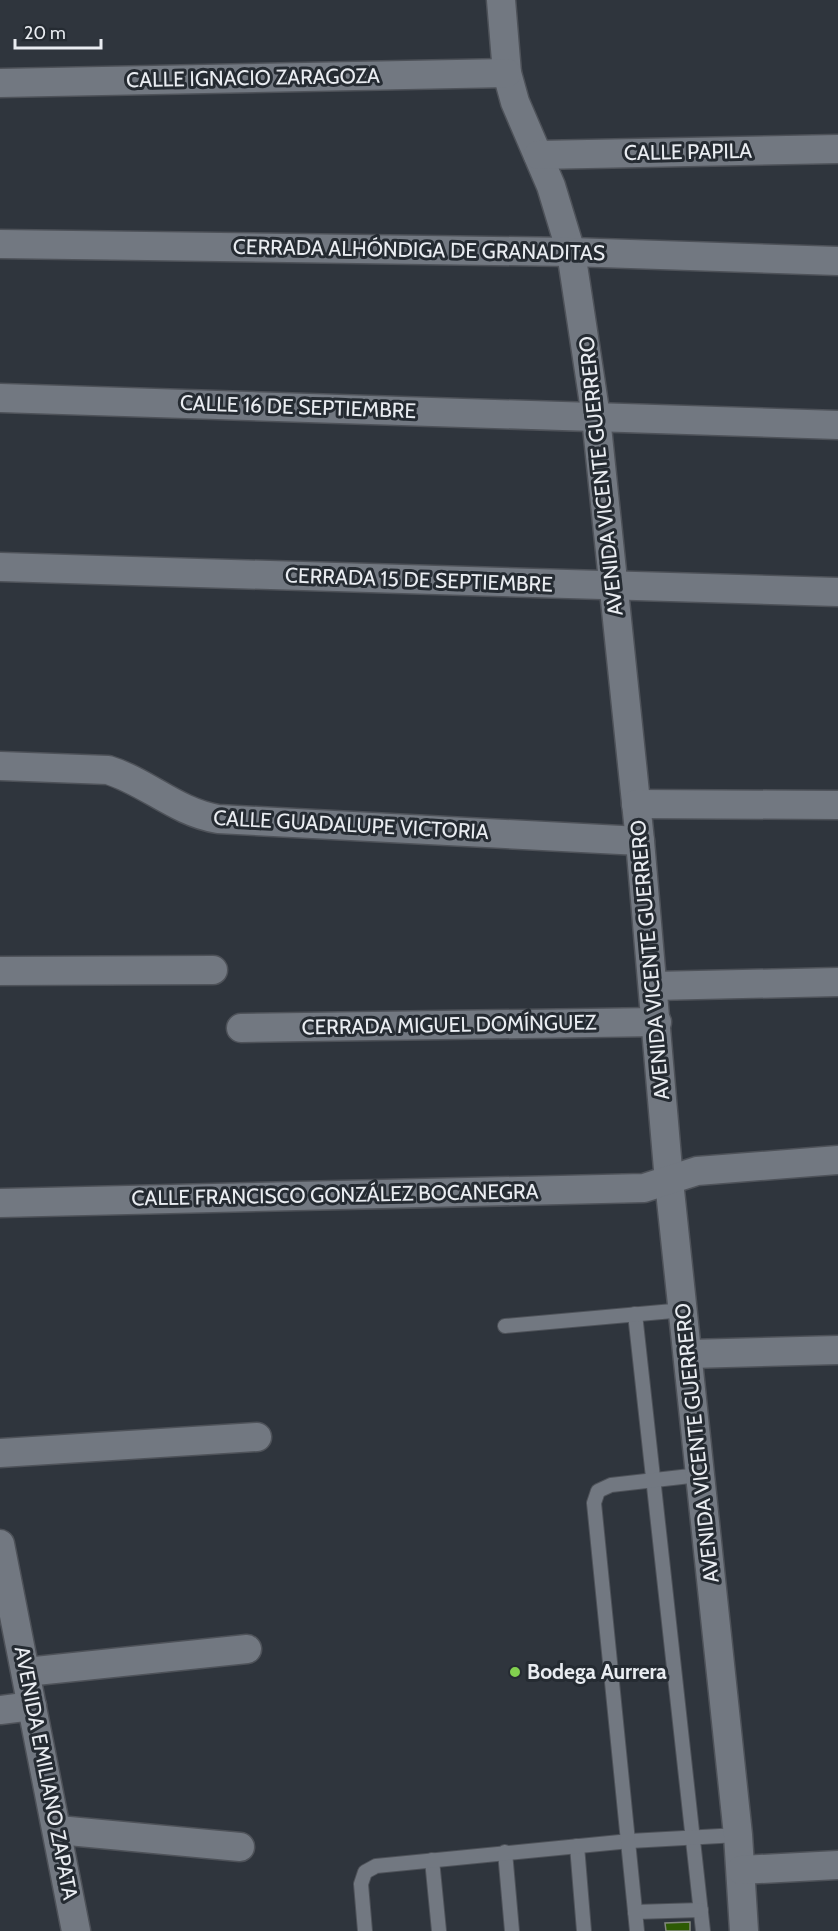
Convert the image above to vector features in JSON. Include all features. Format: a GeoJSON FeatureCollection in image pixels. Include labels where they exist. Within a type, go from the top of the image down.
{"type":"FeatureCollection","features":[{"type":"Feature","properties":{"kind":"street","name":"AVENIDA VICENTE GUERRERO"},"geometry":{"type":"LineString","coordinates":[[501,0],[507,73],[515,102],[561,216],[571,252],[596,417],[654,986],[669,1180],[738,1835],[744,1931]]}},
{"type":"Feature","properties":{"kind":"street","name":"CALLE IGNACIO ZARAGOZA"},"geometry":{"type":"LineString","coordinates":[[0,83],[507,73]]}},
{"type":"Feature","properties":{"kind":"street","name":"CALLE PAPILA"},"geometry":{"type":"LineString","coordinates":[[538,155],[838,149]]}},
{"type":"Feature","properties":{"kind":"street","name":"CERRADA ALHÓNDIGA DE GRANADITAS"},"geometry":{"type":"LineString","coordinates":[[0,244],[571,252],[838,261]]}},
{"type":"Feature","properties":{"kind":"street","name":"CALLE 16 DE SEPTIEMBRE"},"geometry":{"type":"LineString","coordinates":[[0,398],[838,425]]}},
{"type":"Feature","properties":{"kind":"street","name":"CERRADA 15 DE SEPTIEMBRE"},"geometry":{"type":"LineString","coordinates":[[0,567],[838,592]]}},
{"type":"Feature","properties":{"kind":"street","name":"CALLE GUADALUPE VICTORIA"},"geometry":{"type":"LineString","coordinates":[[0,766],[108,770],[123,775],[184,810],[218,819],[640,841]]}},
{"type":"Feature","properties":{"kind":"street"},"geometry":{"type":"LineString","coordinates":[[636,804],[838,805]]}},
{"type":"Feature","properties":{"kind":"street"},"geometry":{"type":"LineString","coordinates":[[0,971],[213,970]]}},
{"type":"Feature","properties":{"kind":"street"},"geometry":{"type":"LineString","coordinates":[[654,986],[838,982]]}},
{"type":"Feature","properties":{"kind":"street","name":"CERRADA MIGUEL DOMÍNGUEZ"},"geometry":{"type":"LineString","coordinates":[[241,1028],[657,1022]]}},
{"type":"Feature","properties":{"kind":"street","name":"CALLE FRANCISCO GONZÁLEZ BOCANEGRA"},"geometry":{"type":"LineString","coordinates":[[0,1203],[644,1188],[697,1171],[838,1160]]}},
{"type":"Feature","properties":{"kind":"street"},"geometry":{"type":"LineString","coordinates":[[689,1354],[838,1350]]}},
{"type":"Feature","properties":{"kind":"street"},"geometry":{"type":"LineString","coordinates":[[0,1453],[257,1437]]}},
{"type":"Feature","properties":{"kind":"street","name":"AVENIDA EMILIANO ZAPATA"},"geometry":{"type":"LineString","coordinates":[[0,1544],[58,1830],[76,1931]]}},
{"type":"Feature","properties":{"kind":"street"},"geometry":{"type":"LineString","coordinates":[[26,1672],[247,1649]]}},
{"type":"Feature","properties":{"kind":"street"},"geometry":{"type":"LineString","coordinates":[[0,1710],[32,1706]]}},
{"type":"Feature","properties":{"kind":"street"},"geometry":{"type":"LineString","coordinates":[[58,1830],[240,1847]]}},
{"type":"Feature","properties":{"kind":"street"},"geometry":{"type":"LineString","coordinates":[[741,1870],[838,1865]]}},
{"type":"Feature","properties":{"kind":"lane"},"geometry":{"type":"LineString","coordinates":[[505,1326],[684,1310]]}},
{"type":"Feature","properties":{"kind":"lane"},"geometry":{"type":"LineString","coordinates":[[635,1314],[703,1931]]}},
{"type":"Feature","properties":{"kind":"lane"},"geometry":{"type":"LineString","coordinates":[[637,1931],[630,1841],[594,1503],[598,1491],[603,1488],[699,1475]]}},
{"type":"Feature","properties":{"kind":"lane"},"geometry":{"type":"LineString","coordinates":[[365,1931],[361,1884],[365,1872],[376,1866],[630,1841],[738,1835]]}},
{"type":"Feature","properties":{"kind":"lane"},"geometry":{"type":"LineString","coordinates":[[577,1846],[584,1931]]}},
{"type":"Feature","properties":{"kind":"lane"},"geometry":{"type":"LineString","coordinates":[[505,1852],[512,1931]]}},
{"type":"Feature","properties":{"kind":"lane"},"geometry":{"type":"LineString","coordinates":[[432,1860],[439,1931]]}},
{"type":"Feature","properties":{"kind":"lane"},"geometry":{"type":"LineString","coordinates":[[635,1912],[701,1910]]}},
{"type":"Feature","properties":{"kind":"building"},"geometry":{"type":"Polygon","coordinates":[[[690,1922],[690,1931],[666,1931],[665,1923],[690,1922]]]}},
{"type":"Feature","properties":{"kind":"place","name":"Bodega Aurrera"},"geometry":{"type":"Point","coordinates":[515,1672]}}]}
